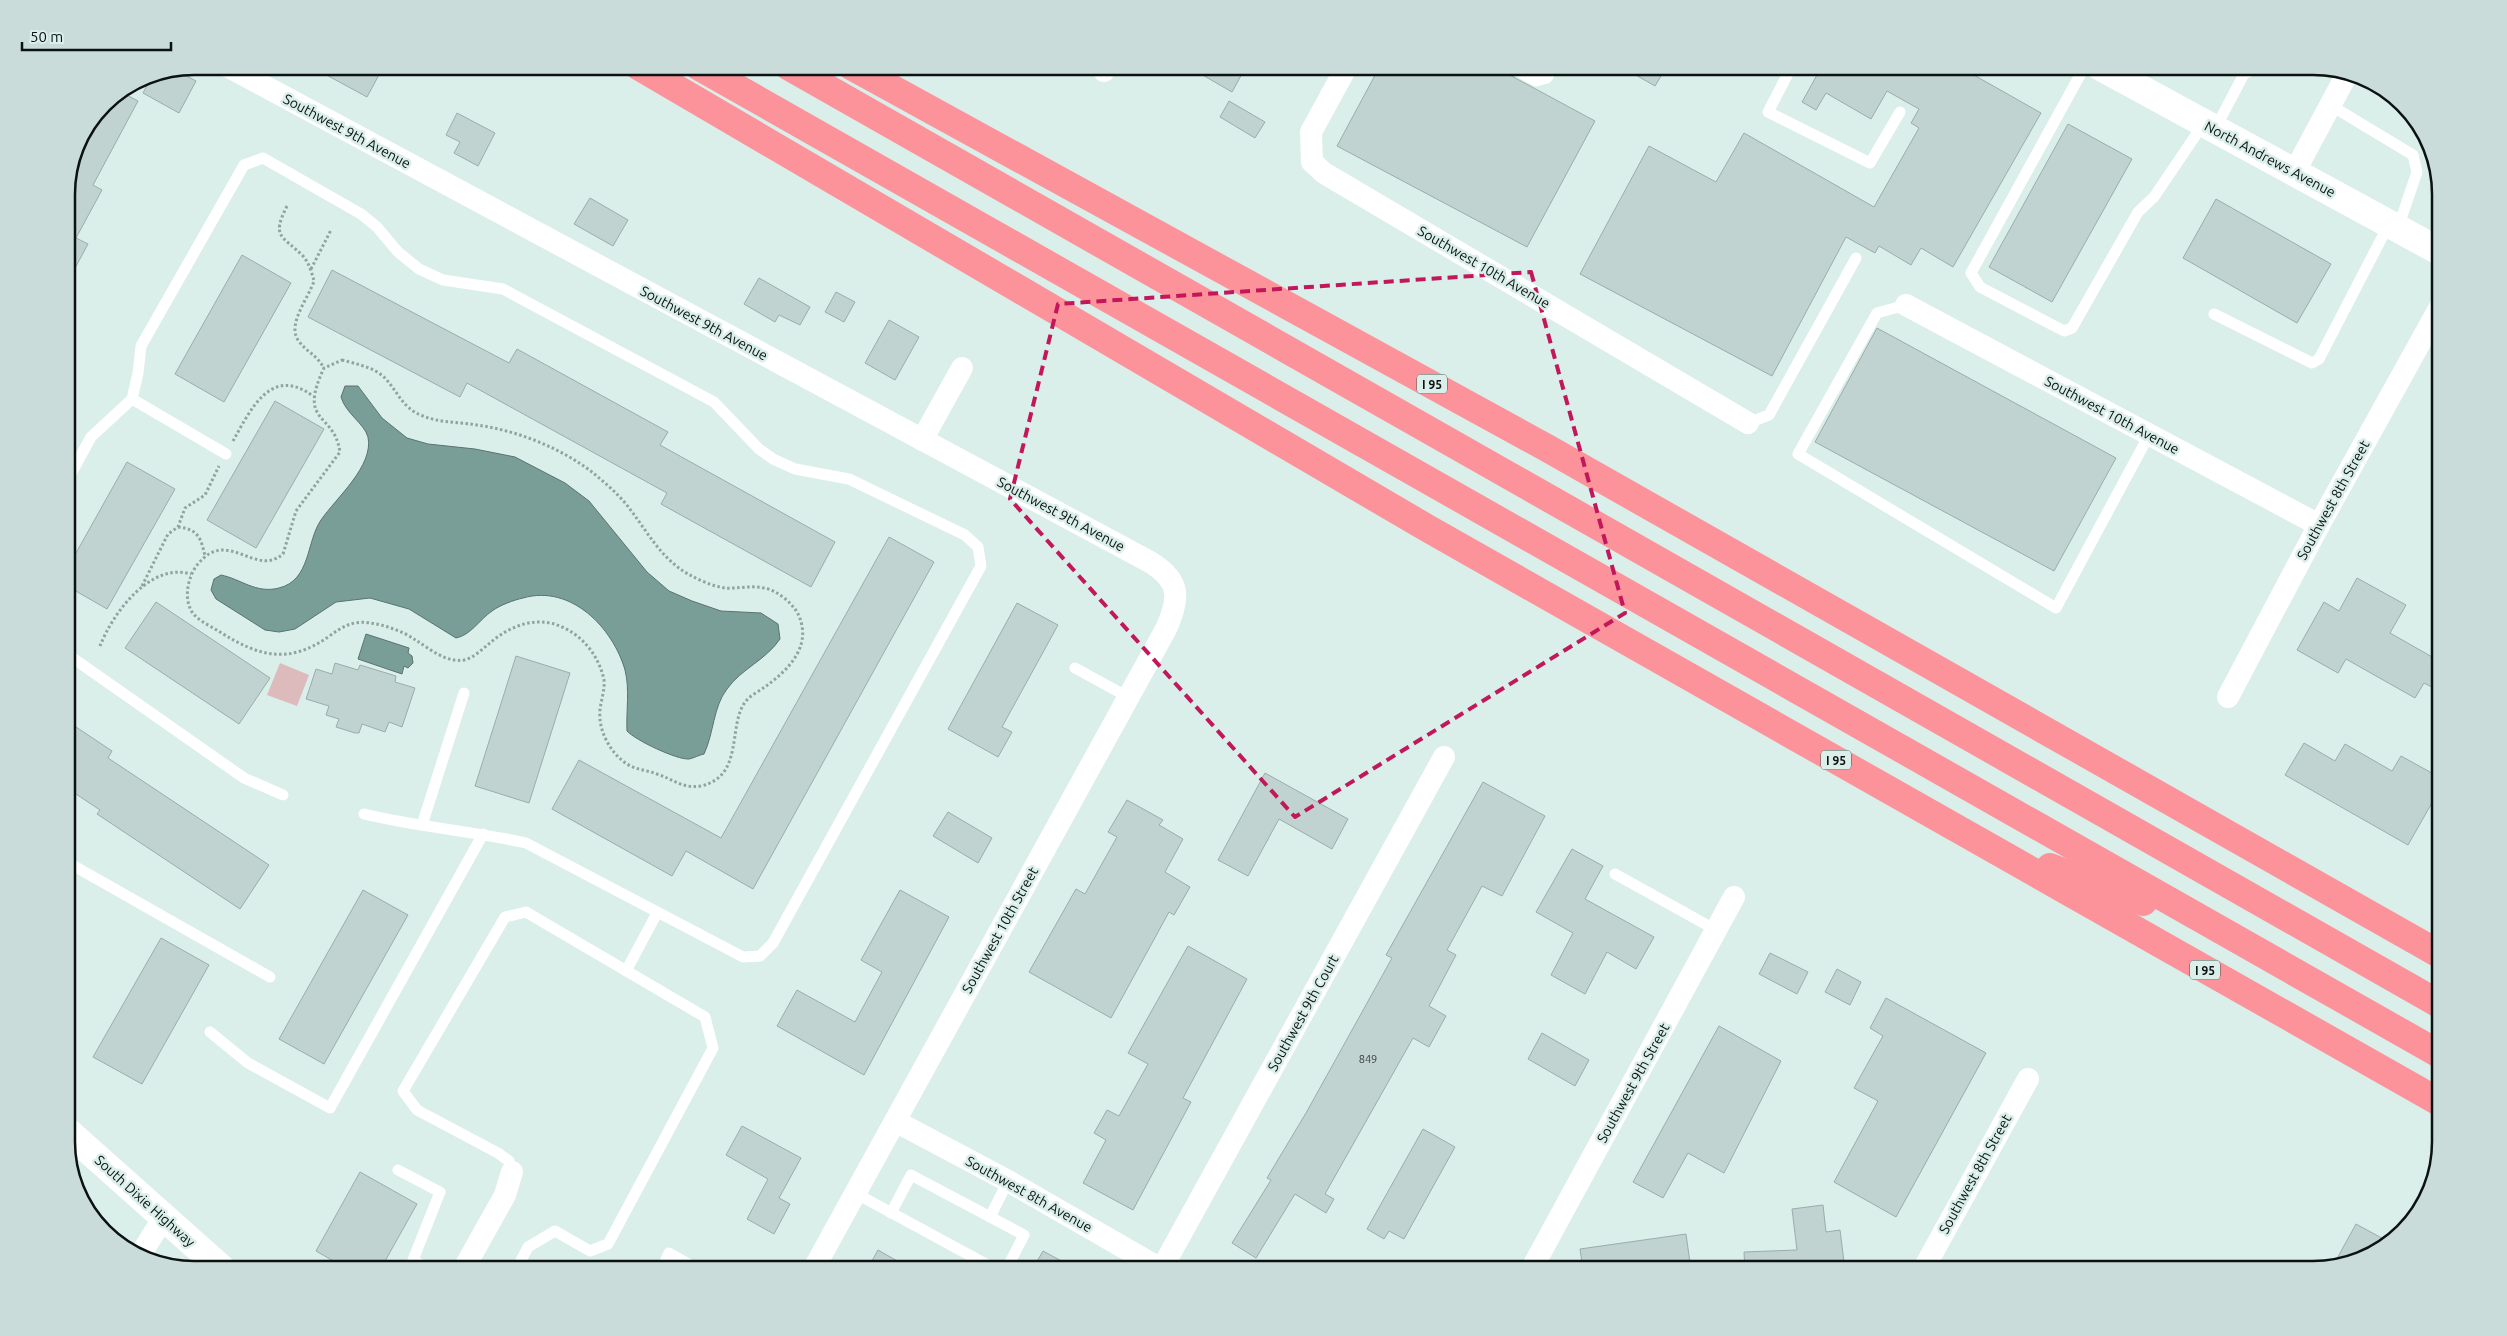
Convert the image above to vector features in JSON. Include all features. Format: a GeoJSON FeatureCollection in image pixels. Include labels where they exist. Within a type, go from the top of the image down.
{"type":"FeatureCollection","features":[{"type":"Feature","properties":{"kind":"highway","name":"I 95"},"geometry":{"type":"LineString","coordinates":[[653,75],[1427,528],[2432,1098]]}},
{"type":"Feature","properties":{"kind":"highway"},"geometry":{"type":"LineString","coordinates":[[714,75],[2432,1050]]}},
{"type":"Feature","properties":{"kind":"highway"},"geometry":{"type":"LineString","coordinates":[[804,75],[2432,1000]]}},
{"type":"Feature","properties":{"kind":"highway","name":"I 95"},"geometry":{"type":"LineString","coordinates":[[867,75],[1452,395],[2432,950]]}},
{"type":"Feature","properties":{"kind":"highway"},"geometry":{"type":"LineString","coordinates":[[1969,836],[2224,932]]}},
{"type":"Feature","properties":{"kind":"main road","name":"North Andrews Avenue"},"geometry":{"type":"LineString","coordinates":[[2116,75],[2295,171],[2432,248]]}},
{"type":"Feature","properties":{"kind":"main road","name":"South Dixie Highway"},"geometry":{"type":"LineString","coordinates":[[75,1140],[213,1261]]}},
{"type":"Feature","properties":{"kind":"street","name":"Southwest 9th Avenue"},"geometry":{"type":"LineString","coordinates":[[244,75],[1150,562],[1166,574],[1175,586]]}},
{"type":"Feature","properties":{"kind":"street","name":"Southwest 10th Avenue"},"geometry":{"type":"LineString","coordinates":[[1342,75],[1311,132],[1312,162],[1324,173],[1748,423]]}},
{"type":"Feature","properties":{"kind":"street"},"geometry":{"type":"LineString","coordinates":[[2295,171],[2345,79]]}},
{"type":"Feature","properties":{"kind":"street","name":"Southwest 10th Avenue"},"geometry":{"type":"LineString","coordinates":[[1906,305],[2319,525]]}},
{"type":"Feature","properties":{"kind":"street","name":"Southwest 8th Street"},"geometry":{"type":"LineString","coordinates":[[2228,697],[2319,525],[2432,320]]}},
{"type":"Feature","properties":{"kind":"street"},"geometry":{"type":"LineString","coordinates":[[922,440],[962,368]]}},
{"type":"Feature","properties":{"kind":"street","name":"Southwest 10th Street"},"geometry":{"type":"LineString","coordinates":[[817,1261],[1170,620],[1175,603],[1175,586]]}},
{"type":"Feature","properties":{"kind":"street","name":"Southwest 9th Court"},"geometry":{"type":"LineString","coordinates":[[1165,1261],[1444,757]]}},
{"type":"Feature","properties":{"kind":"street","name":"Southwest 9th Street"},"geometry":{"type":"LineString","coordinates":[[1536,1261],[1734,897]]}},
{"type":"Feature","properties":{"kind":"street","name":"Southwest 8th Street"},"geometry":{"type":"LineString","coordinates":[[1928,1261],[2028,1079]]}},
{"type":"Feature","properties":{"kind":"street","name":"Southwest 8th Avenue"},"geometry":{"type":"LineString","coordinates":[[895,1120],[1008,1181],[1147,1261]]}},
{"type":"Feature","properties":{"kind":"street"},"geometry":{"type":"LineString","coordinates":[[467,1261],[502,1202],[512,1172]]}},
{"type":"Feature","properties":{"kind":"street"},"geometry":{"type":"LineString","coordinates":[[143,1250],[164,1217]]}},
{"type":"Feature","properties":{"kind":"lane"},"geometry":{"type":"LineString","coordinates":[[1525,75],[1536,81],[1547,78],[1549,75]]}},
{"type":"Feature","properties":{"kind":"lane"},"geometry":{"type":"LineString","coordinates":[[1787,75],[1768,112],[1870,162],[1900,112]]}},
{"type":"Feature","properties":{"kind":"lane"},"geometry":{"type":"LineString","coordinates":[[2080,75],[1971,273],[1980,287],[2064,331],[2072,328],[2138,212],[2154,197],[2210,126],[2238,75]]}},
{"type":"Feature","properties":{"kind":"lane"},"geometry":{"type":"LineString","coordinates":[[2214,314],[2312,363],[2319,359],[2393,226],[2417,172],[2413,155],[2330,105]]}},
{"type":"Feature","properties":{"kind":"lane"},"geometry":{"type":"LineString","coordinates":[[75,465],[91,437],[132,399],[138,373],[141,346],[244,165],[263,158],[361,214],[377,227],[398,252],[418,269],[443,280],[503,289],[714,402],[759,449],[772,459],[795,468],[849,479],[965,535],[978,547],[981,566],[773,943],[760,956],[743,958],[526,844],[483,834],[364,814]]}},
{"type":"Feature","properties":{"kind":"lane"},"geometry":{"type":"LineString","coordinates":[[1748,423],[1769,415],[1856,258]]}},
{"type":"Feature","properties":{"kind":"lane"},"geometry":{"type":"LineString","coordinates":[[1906,305],[1877,313],[1798,454],[2056,608],[2149,435]]}},
{"type":"Feature","properties":{"kind":"lane"},"geometry":{"type":"LineString","coordinates":[[132,399],[226,454]]}},
{"type":"Feature","properties":{"kind":"lane"},"geometry":{"type":"LineString","coordinates":[[75,660],[244,778],[283,795]]}},
{"type":"Feature","properties":{"kind":"lane"},"geometry":{"type":"LineString","coordinates":[[1075,668],[1128,697]]}},
{"type":"Feature","properties":{"kind":"lane"},"geometry":{"type":"LineString","coordinates":[[422,825],[464,693]]}},
{"type":"Feature","properties":{"kind":"lane"},"geometry":{"type":"LineString","coordinates":[[210,1032],[248,1063],[330,1108],[483,834]]}},
{"type":"Feature","properties":{"kind":"lane"},"geometry":{"type":"LineString","coordinates":[[75,867],[270,977]]}},
{"type":"Feature","properties":{"kind":"lane"},"geometry":{"type":"LineString","coordinates":[[1614,874],[1716,930]]}},
{"type":"Feature","properties":{"kind":"lane"},"geometry":{"type":"LineString","coordinates":[[512,1172],[509,1161],[498,1153],[417,1110],[403,1091],[505,917],[526,912],[705,1017],[713,1048],[608,1244],[590,1251],[555,1231],[528,1247],[521,1261]]}},
{"type":"Feature","properties":{"kind":"lane"},"geometry":{"type":"LineString","coordinates":[[626,971],[657,913]]}},
{"type":"Feature","properties":{"kind":"lane"},"geometry":{"type":"LineString","coordinates":[[398,1170],[440,1192],[412,1261]]}},
{"type":"Feature","properties":{"kind":"lane"},"geometry":{"type":"LineString","coordinates":[[891,1213],[911,1175],[1024,1235],[1011,1261]]}},
{"type":"Feature","properties":{"kind":"lane"},"geometry":{"type":"LineString","coordinates":[[990,1217],[1008,1181]]}},
{"type":"Feature","properties":{"kind":"lane"},"geometry":{"type":"LineString","coordinates":[[855,1193],[980,1261]]}},
{"type":"Feature","properties":{"kind":"lane"},"geometry":{"type":"LineString","coordinates":[[665,1261],[669,1253],[683,1261]]}},
{"type":"Feature","properties":{"kind":"path"},"geometry":{"type":"LineString","coordinates":[[287,206],[278,228],[281,238],[304,258],[314,281],[294,326],[297,339],[318,357],[324,368]]}},
{"type":"Feature","properties":{"kind":"path"},"geometry":{"type":"LineString","coordinates":[[310,269],[331,230]]}},
{"type":"Feature","properties":{"kind":"path"},"geometry":{"type":"LineString","coordinates":[[342,360],[371,369],[385,378],[403,404],[420,416],[506,431],[527,437],[554,450],[591,472],[617,494],[674,565],[700,580],[720,587],[764,588],[781,596],[793,606],[800,618],[803,631],[803,642],[797,657],[783,673],[745,703],[739,716],[728,766],[716,778],[702,786],[681,786],[657,774],[627,764],[614,753],[601,727],[600,711],[604,681],[592,648],[564,628],[547,622],[534,622],[504,630],[478,653],[464,660],[450,659],[428,649],[400,632],[369,622],[353,622],[341,626],[327,638],[307,649],[293,654],[277,656],[257,652],[231,639],[193,615],[187,603],[192,574],[205,556],[214,552],[232,550],[243,553],[252,559],[268,562],[283,554],[296,511],[340,452],[334,432],[324,424],[316,411],[313,396],[324,368],[342,360]]}},
{"type":"Feature","properties":{"kind":"path"},"geometry":{"type":"LineString","coordinates":[[100,646],[109,625],[142,586],[168,534],[178,527],[185,508],[205,495],[253,408],[267,391],[279,385],[291,384],[313,396]]}},
{"type":"Feature","properties":{"kind":"path"},"geometry":{"type":"LineString","coordinates":[[178,527],[189,528],[197,534],[205,556]]}},
{"type":"Feature","properties":{"kind":"path"},"geometry":{"type":"LineString","coordinates":[[142,586],[172,573],[183,572],[192,574]]}},
{"type":"Feature","properties":{"kind":"highlighted area"},"geometry":{"type":"Polygon","coordinates":[[[1531,272],[1625,613],[1295,817],[1010,499],[1058,304],[1531,272]]]}},
{"type":"Feature","properties":{"kind":"shaded area"},"geometry":{"type":"Polygon","coordinates":[[[280,663],[309,675],[297,706],[267,695],[280,663]]]}},
{"type":"Feature","properties":{"kind":"water"},"geometry":{"type":"Polygon","coordinates":[[[345,386],[358,386],[382,418],[407,438],[428,444],[475,449],[515,457],[565,483],[589,501],[647,572],[669,591],[721,611],[761,613],[778,624],[780,639],[768,653],[739,676],[722,696],[704,754],[689,759],[675,756],[647,744],[627,731],[627,685],[625,670],[619,654],[611,639],[588,613],[558,597],[541,595],[507,603],[492,611],[471,631],[456,638],[409,609],[370,598],[336,602],[295,629],[279,632],[265,630],[216,599],[211,590],[214,579],[221,575],[256,588],[271,589],[289,584],[302,569],[316,529],[360,470],[368,448],[366,432],[343,403],[341,397],[345,386]]]}},
{"type":"Feature","properties":{"kind":"water"},"geometry":{"type":"Polygon","coordinates":[[[366,634],[409,648],[408,653],[412,656],[413,663],[408,668],[404,666],[402,674],[358,659],[366,634]]]}},
{"type":"Feature","properties":{"kind":"building"},"geometry":{"type":"Polygon","coordinates":[[[327,75],[379,75],[367,97],[327,75]]]}},
{"type":"Feature","properties":{"kind":"building"},"geometry":{"type":"Polygon","coordinates":[[[1203,75],[1241,75],[1232,92],[1203,75]]]}},
{"type":"Feature","properties":{"kind":"building"},"geometry":{"type":"Polygon","coordinates":[[[1375,75],[1510,75],[1595,121],[1527,247],[1337,146],[1375,75]]]}},
{"type":"Feature","properties":{"kind":"building"},"geometry":{"type":"Polygon","coordinates":[[[1636,75],[1662,75],[1655,86],[1636,75]]]}},
{"type":"Feature","properties":{"kind":"building"},"geometry":{"type":"Polygon","coordinates":[[[1817,75],[1974,75],[2041,113],[1953,267],[1921,248],[1911,265],[1879,246],[1875,253],[1846,237],[1772,376],[1580,274],[1649,146],[1716,182],[1744,133],[1874,207],[1919,128],[1911,123],[1919,109],[1887,91],[1871,119],[1826,93],[1816,110],[1802,102],[1817,75]]]}},
{"type":"Feature","properties":{"kind":"building"},"geometry":{"type":"Polygon","coordinates":[[[186,76],[196,81],[179,113],[143,93],[148,84],[170,77],[186,76]]]}},
{"type":"Feature","properties":{"kind":"building"},"geometry":{"type":"Polygon","coordinates":[[[128,95],[138,101],[93,185],[102,190],[76,238],[88,244],[75,268],[75,186],[79,163],[86,144],[104,115],[115,104],[128,95]]]}},
{"type":"Feature","properties":{"kind":"building"},"geometry":{"type":"Polygon","coordinates":[[[1229,101],[1265,122],[1255,138],[1220,117],[1229,101]]]}},
{"type":"Feature","properties":{"kind":"building"},"geometry":{"type":"Polygon","coordinates":[[[457,113],[495,133],[478,166],[454,153],[460,142],[446,135],[457,113]]]}},
{"type":"Feature","properties":{"kind":"building"},"geometry":{"type":"Polygon","coordinates":[[[2068,124],[2132,159],[2052,302],[1989,267],[2068,124]]]}},
{"type":"Feature","properties":{"kind":"building"},"geometry":{"type":"Polygon","coordinates":[[[590,198],[628,220],[613,246],[574,224],[590,198]]]}},
{"type":"Feature","properties":{"kind":"building"},"geometry":{"type":"Polygon","coordinates":[[[2216,199],[2331,264],[2297,323],[2183,258],[2216,199]]]}},
{"type":"Feature","properties":{"kind":"building"},"geometry":{"type":"Polygon","coordinates":[[[242,255],[291,283],[224,402],[175,374],[242,255]]]}},
{"type":"Feature","properties":{"kind":"building"},"geometry":{"type":"Polygon","coordinates":[[[332,270],[509,363],[517,349],[668,432],[660,445],[835,542],[811,587],[661,504],[667,493],[467,383],[460,397],[308,317],[332,270]]]}},
{"type":"Feature","properties":{"kind":"building"},"geometry":{"type":"Polygon","coordinates":[[[759,278],[810,307],[800,325],[779,315],[775,322],[744,304],[759,278]]]}},
{"type":"Feature","properties":{"kind":"building"},"geometry":{"type":"Polygon","coordinates":[[[836,292],[855,302],[844,322],[825,312],[836,292]]]}},
{"type":"Feature","properties":{"kind":"building"},"geometry":{"type":"Polygon","coordinates":[[[889,320],[919,337],[895,380],[865,363],[889,320]]]}},
{"type":"Feature","properties":{"kind":"building"},"geometry":{"type":"Polygon","coordinates":[[[1877,328],[2116,458],[2054,571],[1815,442],[1877,328]]]}},
{"type":"Feature","properties":{"kind":"building"},"geometry":{"type":"Polygon","coordinates":[[[275,401],[324,429],[256,548],[207,520],[275,401]]]}},
{"type":"Feature","properties":{"kind":"building"},"geometry":{"type":"Polygon","coordinates":[[[127,462],[175,489],[107,609],[75,591],[75,555],[127,462]]]}},
{"type":"Feature","properties":{"kind":"building"},"geometry":{"type":"Polygon","coordinates":[[[889,537],[934,562],[753,889],[686,851],[672,876],[552,809],[579,760],[721,838],[889,537]]]}},
{"type":"Feature","properties":{"kind":"building"},"geometry":{"type":"Polygon","coordinates":[[[2357,578],[2406,605],[2390,633],[2432,657],[2432,687],[2424,683],[2415,698],[2346,659],[2338,673],[2297,650],[2324,602],[2339,611],[2357,578]]]}},
{"type":"Feature","properties":{"kind":"building"},"geometry":{"type":"Polygon","coordinates":[[[156,602],[270,678],[239,724],[125,648],[156,602]]]}},
{"type":"Feature","properties":{"kind":"building"},"geometry":{"type":"Polygon","coordinates":[[[1017,603],[1058,625],[1002,727],[1012,732],[998,757],[948,729],[1017,603]]]}},
{"type":"Feature","properties":{"kind":"building"},"geometry":{"type":"Polygon","coordinates":[[[516,656],[570,673],[529,803],[475,786],[516,656]]]}},
{"type":"Feature","properties":{"kind":"building"},"geometry":{"type":"Polygon","coordinates":[[[335,663],[358,670],[360,665],[396,676],[395,682],[415,688],[402,727],[389,722],[385,732],[362,724],[359,733],[355,733],[336,727],[339,719],[326,715],[329,706],[306,699],[316,669],[332,674],[335,663]]]}},
{"type":"Feature","properties":{"kind":"building"},"geometry":{"type":"Polygon","coordinates":[[[75,726],[112,751],[108,758],[269,865],[240,909],[97,814],[100,810],[75,793],[75,726]]]}},
{"type":"Feature","properties":{"kind":"building"},"geometry":{"type":"Polygon","coordinates":[[[2304,743],[2335,761],[2345,744],[2392,771],[2401,756],[2432,773],[2432,803],[2408,845],[2285,775],[2304,743]]]}},
{"type":"Feature","properties":{"kind":"building"},"geometry":{"type":"Polygon","coordinates":[[[1265,773],[1348,819],[1332,849],[1279,819],[1248,876],[1218,860],[1265,773]]]}},
{"type":"Feature","properties":{"kind":"building"},"geometry":{"type":"Polygon","coordinates":[[[1483,782],[1545,816],[1502,896],[1482,886],[1447,950],[1456,955],[1429,1006],[1446,1016],[1429,1047],[1413,1038],[1325,1194],[1334,1199],[1326,1213],[1295,1194],[1256,1258],[1232,1243],[1271,1180],[1267,1178],[1306,1113],[1392,958],[1386,955],[1483,782]]]}},
{"type":"Feature","properties":{"kind":"building"},"geometry":{"type":"Polygon","coordinates":[[[1127,800],[1163,820],[1159,825],[1183,839],[1165,872],[1190,887],[1174,915],[1169,912],[1111,1018],[1029,972],[1076,889],[1085,894],[1117,837],[1108,832],[1127,800]]]}},
{"type":"Feature","properties":{"kind":"building"},"geometry":{"type":"Polygon","coordinates":[[[948,812],[992,838],[978,863],[933,836],[948,812]]]}},
{"type":"Feature","properties":{"kind":"building"},"geometry":{"type":"Polygon","coordinates":[[[1572,849],[1603,866],[1585,899],[1654,937],[1636,969],[1607,952],[1585,994],[1551,975],[1573,933],[1536,912],[1572,849]]]}},
{"type":"Feature","properties":{"kind":"building"},"geometry":{"type":"Polygon","coordinates":[[[363,890],[408,915],[324,1064],[279,1039],[363,890]]]}},
{"type":"Feature","properties":{"kind":"building"},"geometry":{"type":"Polygon","coordinates":[[[900,890],[949,917],[864,1075],[777,1026],[797,990],[855,1022],[882,972],[861,960],[900,890]]]}},
{"type":"Feature","properties":{"kind":"building"},"geometry":{"type":"Polygon","coordinates":[[[161,938],[209,965],[142,1084],[93,1057],[161,938]]]}},
{"type":"Feature","properties":{"kind":"building"},"geometry":{"type":"Polygon","coordinates":[[[1188,946],[1247,979],[1183,1098],[1191,1102],[1133,1210],[1083,1183],[1106,1140],[1094,1133],[1107,1110],[1119,1116],[1148,1064],[1128,1053],[1188,946]]]}},
{"type":"Feature","properties":{"kind":"building"},"geometry":{"type":"Polygon","coordinates":[[[1770,953],[1808,972],[1797,994],[1759,974],[1770,953]]]}},
{"type":"Feature","properties":{"kind":"building"},"geometry":{"type":"Polygon","coordinates":[[[1837,969],[1861,982],[1850,1005],[1825,992],[1837,969]]]}},
{"type":"Feature","properties":{"kind":"building"},"geometry":{"type":"Polygon","coordinates":[[[1886,998],[1986,1053],[1896,1217],[1834,1182],[1878,1101],[1854,1088],[1883,1036],[1870,1028],[1886,998]]]}},
{"type":"Feature","properties":{"kind":"building"},"geometry":{"type":"Polygon","coordinates":[[[1719,1026],[1781,1061],[1724,1173],[1688,1153],[1663,1198],[1633,1182],[1719,1026]]]}},
{"type":"Feature","properties":{"kind":"building"},"geometry":{"type":"Polygon","coordinates":[[[1542,1033],[1589,1060],[1575,1086],[1528,1059],[1542,1033]]]}},
{"type":"Feature","properties":{"kind":"building"},"geometry":{"type":"Polygon","coordinates":[[[742,1126],[801,1158],[779,1198],[790,1204],[774,1234],[747,1219],[768,1179],[726,1155],[742,1126]]]}},
{"type":"Feature","properties":{"kind":"building"},"geometry":{"type":"Polygon","coordinates":[[[1423,1129],[1455,1147],[1404,1239],[1389,1231],[1384,1239],[1367,1229],[1423,1129]]]}},
{"type":"Feature","properties":{"kind":"building"},"geometry":{"type":"Polygon","coordinates":[[[360,1172],[417,1204],[385,1261],[333,1261],[316,1251],[360,1172]]]}},
{"type":"Feature","properties":{"kind":"building"},"geometry":{"type":"Polygon","coordinates":[[[1823,1205],[1826,1232],[1840,1230],[1844,1261],[1744,1261],[1744,1252],[1797,1250],[1792,1209],[1823,1205]]]}},
{"type":"Feature","properties":{"kind":"building"},"geometry":{"type":"Polygon","coordinates":[[[2356,1224],[2383,1239],[2366,1249],[2337,1258],[2356,1224]]]}},
{"type":"Feature","properties":{"kind":"building"},"geometry":{"type":"Polygon","coordinates":[[[1686,1234],[1690,1261],[1582,1261],[1580,1249],[1686,1234]]]}},
{"type":"Feature","properties":{"kind":"building"},"geometry":{"type":"Polygon","coordinates":[[[878,1250],[897,1261],[872,1261],[878,1250]]]}},
{"type":"Feature","properties":{"kind":"building"},"geometry":{"type":"Polygon","coordinates":[[[1043,1251],[1061,1261],[1037,1261],[1043,1251]]]}}]}
